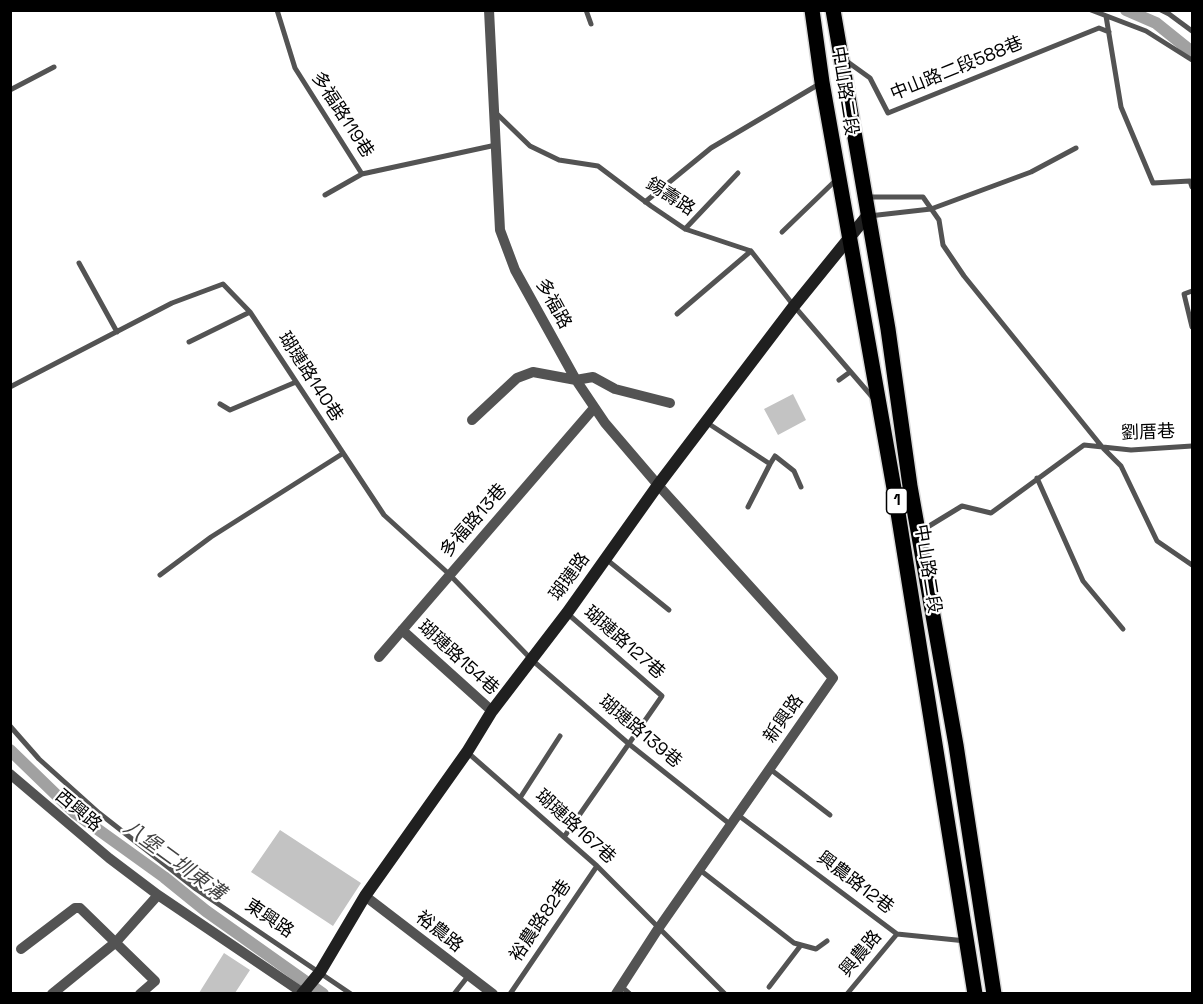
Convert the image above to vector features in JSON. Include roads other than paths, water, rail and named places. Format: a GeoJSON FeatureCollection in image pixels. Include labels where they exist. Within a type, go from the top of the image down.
{"type":"FeatureCollection","features":[{"type":"Feature","properties":{"kind":"main road","name":"中山路二段"},"geometry":{"type":"LineString","coordinates":[[812,10],[822,82],[902,534],[975,993]]}},
{"type":"Feature","properties":{"kind":"main road","name":"中山路二段"},"geometry":{"type":"LineString","coordinates":[[833,10],[839,56],[888,329],[918,533],[956,745],[994,993]]}},
{"type":"Feature","properties":{"kind":"street"},"geometry":{"type":"LineString","coordinates":[[489,10],[493,110]]}},
{"type":"Feature","properties":{"kind":"street","name":"多福路"},"geometry":{"type":"LineString","coordinates":[[493,110],[500,230],[515,270],[594,408],[658,485]]}},
{"type":"Feature","properties":{"kind":"street","name":"瑚璉路"},"geometry":{"type":"LineString","coordinates":[[303,993],[320,971],[365,896],[467,752],[492,711],[567,613],[658,485],[794,306],[867,216]]}},
{"type":"Feature","properties":{"kind":"street"},"geometry":{"type":"LineString","coordinates":[[472,420],[517,378],[532,372],[576,380],[593,377],[615,389],[670,403]]}},
{"type":"Feature","properties":{"kind":"street","name":"多福路13巷"},"geometry":{"type":"LineString","coordinates":[[379,657],[594,408]]}},
{"type":"Feature","properties":{"kind":"street","name":"新興路"},"geometry":{"type":"LineString","coordinates":[[618,990],[833,678],[658,485]]}},
{"type":"Feature","properties":{"kind":"street","name":"瑚璉路154巷"},"geometry":{"type":"LineString","coordinates":[[402,630],[492,711]]}},
{"type":"Feature","properties":{"kind":"street","name":"西興路"},"geometry":{"type":"LineString","coordinates":[[10,774],[109,858],[158,895],[303,993]]}},
{"type":"Feature","properties":{"kind":"street"},"geometry":{"type":"LineString","coordinates":[[52,993],[116,942],[158,895]]}},
{"type":"Feature","properties":{"kind":"street","name":"裕農路"},"geometry":{"type":"LineString","coordinates":[[365,896],[493,993]]}},
{"type":"Feature","properties":{"kind":"street"},"geometry":{"type":"LineString","coordinates":[[21,950],[75,908],[80,908],[156,981],[140,993]]}},
{"type":"Feature","properties":{"kind":"lane","name":"多福路119巷"},"geometry":{"type":"LineString","coordinates":[[277,10],[295,68],[362,174],[496,145]]}},
{"type":"Feature","properties":{"kind":"lane"},"geometry":{"type":"LineString","coordinates":[[586,10],[591,24]]}},
{"type":"Feature","properties":{"kind":"lane"},"geometry":{"type":"LineString","coordinates":[[1091,10],[1146,31],[1192,60]]}},
{"type":"Feature","properties":{"kind":"lane"},"geometry":{"type":"LineString","coordinates":[[1161,10],[1192,32]]}},
{"type":"Feature","properties":{"kind":"lane"},"geometry":{"type":"LineString","coordinates":[[1106,16],[1121,107],[1153,183],[1190,181],[1192,187]]}},
{"type":"Feature","properties":{"kind":"lane","name":"中山路二段588巷"},"geometry":{"type":"LineString","coordinates":[[839,56],[870,78],[888,113],[1099,28],[1109,32]]}},
{"type":"Feature","properties":{"kind":"lane"},"geometry":{"type":"LineString","coordinates":[[10,90],[54,67]]}},
{"type":"Feature","properties":{"kind":"lane"},"geometry":{"type":"LineString","coordinates":[[645,202],[711,148],[822,82]]}},
{"type":"Feature","properties":{"kind":"lane","name":"錫壽路"},"geometry":{"type":"LineString","coordinates":[[493,110],[530,146],[559,160],[597,166],[685,229],[751,251]]}},
{"type":"Feature","properties":{"kind":"lane"},"geometry":{"type":"LineString","coordinates":[[867,216],[931,209],[1031,172],[1076,148]]}},
{"type":"Feature","properties":{"kind":"lane"},"geometry":{"type":"LineString","coordinates":[[685,229],[738,173]]}},
{"type":"Feature","properties":{"kind":"lane"},"geometry":{"type":"LineString","coordinates":[[324,195],[362,174]]}},
{"type":"Feature","properties":{"kind":"lane"},"geometry":{"type":"LineString","coordinates":[[782,232],[839,177]]}},
{"type":"Feature","properties":{"kind":"lane"},"geometry":{"type":"LineString","coordinates":[[864,197],[922,197],[939,219],[943,245],[964,276],[1103,448],[1121,466],[1157,541],[1192,565]]}},
{"type":"Feature","properties":{"kind":"lane"},"geometry":{"type":"LineString","coordinates":[[677,314],[751,251],[794,306],[879,405]]}},
{"type":"Feature","properties":{"kind":"lane"},"geometry":{"type":"LineString","coordinates":[[79,263],[117,332]]}},
{"type":"Feature","properties":{"kind":"lane","name":"瑚璉路140巷"},"geometry":{"type":"LineString","coordinates":[[10,387],[172,303],[224,284],[250,312],[384,515],[449,574],[532,660]]}},
{"type":"Feature","properties":{"kind":"lane"},"geometry":{"type":"LineString","coordinates":[[1192,291],[1184,294],[1192,327]]}},
{"type":"Feature","properties":{"kind":"lane"},"geometry":{"type":"LineString","coordinates":[[189,342],[250,312]]}},
{"type":"Feature","properties":{"kind":"lane"},"geometry":{"type":"LineString","coordinates":[[840,380],[850,372]]}},
{"type":"Feature","properties":{"kind":"lane"},"geometry":{"type":"LineString","coordinates":[[220,404],[230,410],[296,382]]}},
{"type":"Feature","properties":{"kind":"lane"},"geometry":{"type":"LineString","coordinates":[[706,422],[770,464]]}},
{"type":"Feature","properties":{"kind":"lane","name":"劉厝巷"},"geometry":{"type":"LineString","coordinates":[[918,533],[962,506],[991,513],[1084,445],[1131,450],[1192,446]]}},
{"type":"Feature","properties":{"kind":"lane"},"geometry":{"type":"LineString","coordinates":[[160,575],[210,537],[342,454]]}},
{"type":"Feature","properties":{"kind":"lane"},"geometry":{"type":"LineString","coordinates":[[748,507],[775,456],[794,471],[801,487]]}},
{"type":"Feature","properties":{"kind":"lane"},"geometry":{"type":"LineString","coordinates":[[1037,478],[1083,581],[1123,629]]}},
{"type":"Feature","properties":{"kind":"lane"},"geometry":{"type":"LineString","coordinates":[[902,534],[918,533]]}},
{"type":"Feature","properties":{"kind":"lane"},"geometry":{"type":"LineString","coordinates":[[606,559],[669,609]]}},
{"type":"Feature","properties":{"kind":"lane","name":"瑚璉路127巷"},"geometry":{"type":"LineString","coordinates":[[567,613],[662,696],[629,744]]}},
{"type":"Feature","properties":{"kind":"lane","name":"瑚璉路139巷"},"geometry":{"type":"LineString","coordinates":[[532,660],[629,744],[731,825]]}},
{"type":"Feature","properties":{"kind":"lane","name":"東興路"},"geometry":{"type":"LineString","coordinates":[[10,726],[39,759],[99,813],[196,889],[351,993]]}},
{"type":"Feature","properties":{"kind":"lane"},"geometry":{"type":"LineString","coordinates":[[520,798],[560,736]]}},
{"type":"Feature","properties":{"kind":"lane"},"geometry":{"type":"LineString","coordinates":[[564,837],[629,744]]}},
{"type":"Feature","properties":{"kind":"lane","name":"瑚璉路167巷"},"geometry":{"type":"LineString","coordinates":[[467,752],[597,866],[725,993]]}},
{"type":"Feature","properties":{"kind":"lane"},"geometry":{"type":"LineString","coordinates":[[770,769],[830,815]]}},
{"type":"Feature","properties":{"kind":"lane","name":"興農路12巷"},"geometry":{"type":"LineString","coordinates":[[738,815],[897,934],[967,941]]}},
{"type":"Feature","properties":{"kind":"lane","name":"裕農路82巷"},"geometry":{"type":"LineString","coordinates":[[510,993],[597,866]]}},
{"type":"Feature","properties":{"kind":"lane"},"geometry":{"type":"LineString","coordinates":[[700,870],[794,944],[816,949],[828,941]]}},
{"type":"Feature","properties":{"kind":"lane","name":"興農路"},"geometry":{"type":"LineString","coordinates":[[847,993],[897,934]]}},
{"type":"Feature","properties":{"kind":"lane"},"geometry":{"type":"LineString","coordinates":[[769,987],[801,945]]}},
{"type":"Feature","properties":{"kind":"lane"},"geometry":{"type":"LineString","coordinates":[[454,993],[469,975]]}},
{"type":"Feature","properties":{"kind":"lane"},"geometry":{"type":"LineString","coordinates":[[618,990],[630,993]]}},
{"type":"Feature","properties":{"kind":"waterway"},"geometry":{"type":"LineString","coordinates":[[1126,10],[1156,23],[1192,52]]}},
{"type":"Feature","properties":{"kind":"waterway","name":"八堡二圳東溝"},"geometry":{"type":"LineString","coordinates":[[10,750],[75,813],[164,877],[206,911],[323,994]]}}]}
